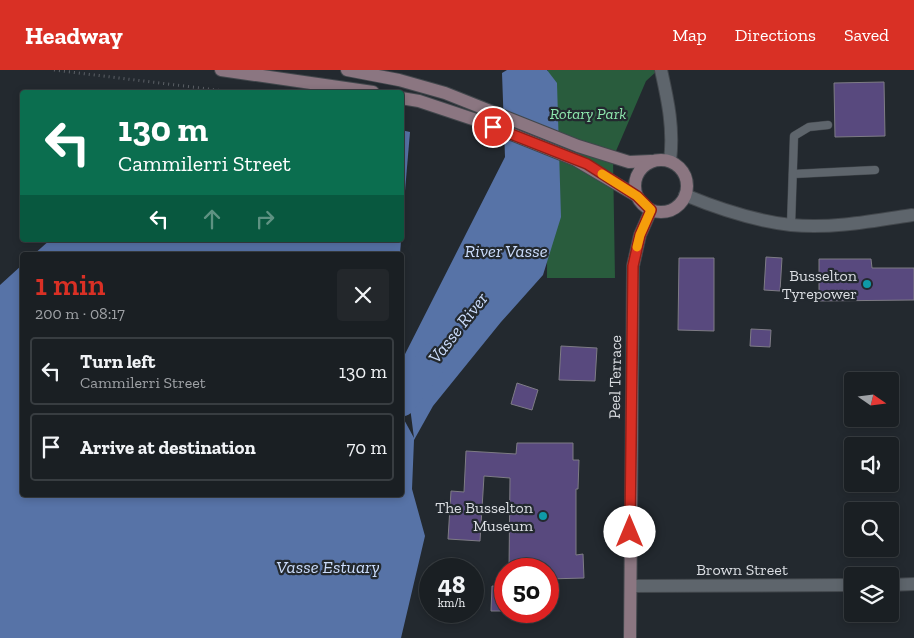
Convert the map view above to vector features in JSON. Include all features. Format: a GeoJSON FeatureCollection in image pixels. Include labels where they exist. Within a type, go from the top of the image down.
{"type":"FeatureCollection","features":[{"type":"Feature","properties":{"kind":"main road"},"geometry":{"type":"LineString","coordinates":[[221,70],[359,90]]}},
{"type":"Feature","properties":{"kind":"main road"},"geometry":{"type":"LineString","coordinates":[[347,70],[399,80],[445,93],[478,115],[576,160],[637,196],[651,210],[659,212],[675,208],[685,195],[687,188],[685,175],[676,164],[670,161],[660,159],[629,162],[478,115],[404,98]]}},
{"type":"Feature","properties":{"kind":"main road"},"geometry":{"type":"LineString","coordinates":[[637,196],[635,188],[638,172],[651,161]]}},
{"type":"Feature","properties":{"kind":"main road","name":"Peel Terrace"},"geometry":{"type":"LineString","coordinates":[[630,638],[633,266],[640,235],[651,210]]}},
{"type":"Feature","properties":{"kind":"street"},"geometry":{"type":"LineString","coordinates":[[662,70],[670,112],[672,140],[670,161]]}},
{"type":"Feature","properties":{"kind":"street"},"geometry":{"type":"LineString","coordinates":[[685,195],[720,210],[791,225],[858,224],[913,213]]}},
{"type":"Feature","properties":{"kind":"street"},"geometry":{"type":"LineString","coordinates":[[899,585],[914,584]]}},
{"type":"Feature","properties":{"kind":"street","name":"Brown Street"},"geometry":{"type":"LineString","coordinates":[[631,586],[844,585]]}},
{"type":"Feature","properties":{"kind":"lane"},"geometry":{"type":"LineString","coordinates":[[791,225],[794,136],[809,127],[828,125]]}},
{"type":"Feature","properties":{"kind":"lane"},"geometry":{"type":"LineString","coordinates":[[793,174],[875,170]]}},
{"type":"Feature","properties":{"kind":"path"},"geometry":{"type":"LineString","coordinates":[[54,70],[217,90]]}},
{"type":"Feature","properties":{"kind":"green space","name":"Rotary Park"},"geometry":{"type":"Polygon","coordinates":[[[548,70],[658,70],[646,81],[613,158],[615,278],[547,278],[548,70]]]}},
{"type":"Feature","properties":{"kind":"water","name":"Vasse Estuary"},"geometry":{"type":"Polygon","coordinates":[[[507,70],[547,70],[557,83],[561,217],[543,275],[501,322],[433,406],[414,440],[412,489],[425,536],[401,638],[0,638],[0,285],[20,267],[20,497],[404,497],[404,420],[414,438],[408,392],[404,391],[404,356],[505,157],[502,73],[507,70]]]}},
{"type":"Feature","properties":{"kind":"water"},"geometry":{"type":"Polygon","coordinates":[[[404,131],[410,132],[404,203],[404,131]]]}},
{"type":"Feature","properties":{"kind":"water"},"geometry":{"type":"Polygon","coordinates":[[[48,242],[401,242],[400,252],[36,252],[48,242]]]}},
{"type":"Feature","properties":{"kind":"building"},"geometry":{"type":"Polygon","coordinates":[[[884,82],[885,136],[835,137],[834,83],[884,82]]]}},
{"type":"Feature","properties":{"kind":"building"},"geometry":{"type":"Polygon","coordinates":[[[766,257],[782,258],[780,291],[764,290],[766,257]]]}},
{"type":"Feature","properties":{"kind":"building"},"geometry":{"type":"Polygon","coordinates":[[[679,258],[714,258],[714,331],[678,330],[679,258]]]}},
{"type":"Feature","properties":{"kind":"building","name":"Busselton Tyrepower"},"geometry":{"type":"Polygon","coordinates":[[[819,259],[871,259],[872,268],[914,268],[914,300],[819,301],[819,259]]]}},
{"type":"Feature","properties":{"kind":"building"},"geometry":{"type":"Polygon","coordinates":[[[751,329],[771,330],[770,347],[750,346],[751,329]]]}},
{"type":"Feature","properties":{"kind":"building"},"geometry":{"type":"Polygon","coordinates":[[[561,346],[597,348],[595,381],[559,380],[561,346]]]}},
{"type":"Feature","properties":{"kind":"building"},"geometry":{"type":"Polygon","coordinates":[[[517,383],[538,390],[532,410],[511,404],[517,383]]]}},
{"type":"Feature","properties":{"kind":"building"},"geometry":{"type":"Polygon","coordinates":[[[517,443],[573,443],[573,460],[579,460],[578,489],[576,489],[576,555],[583,554],[584,578],[559,579],[559,558],[509,558],[510,478],[484,476],[480,541],[448,539],[451,491],[464,492],[466,451],[516,454],[517,443]]]}},
{"type":"Feature","properties":{"kind":"building"},"geometry":{"type":"Polygon","coordinates":[[[492,586],[494,586],[494,611],[491,611],[492,586]]]}},
{"type":"Feature","properties":{"kind":"waterway","name":"Vasse River"},"geometry":{"type":"LineString","coordinates":[[404,397],[434,358]]}},
{"type":"Feature","properties":{"kind":"slow traffic"},"geometry":{"type":"LineString","coordinates":[[602,174],[637,196],[645,207],[651,210],[637,247]]}},
{"type":"Feature","properties":{"kind":"place","name":"Busselton Tyrepower"},"geometry":{"type":"Point","coordinates":[867,284]}},
{"type":"Feature","properties":{"kind":"place","name":"The Busselton Museum"},"geometry":{"type":"Point","coordinates":[543,516]}},
{"type":"Feature","properties":{"kind":"route"},"geometry":{"type":"LineString","coordinates":[[493,127],[587,164],[637,196],[645,207],[651,210],[640,235],[633,266],[630,532]]}},
{"type":"Feature","properties":{"kind":"water label","name":"River Vasse"},"geometry":{"type":"Point","coordinates":[506,251]}}]}
